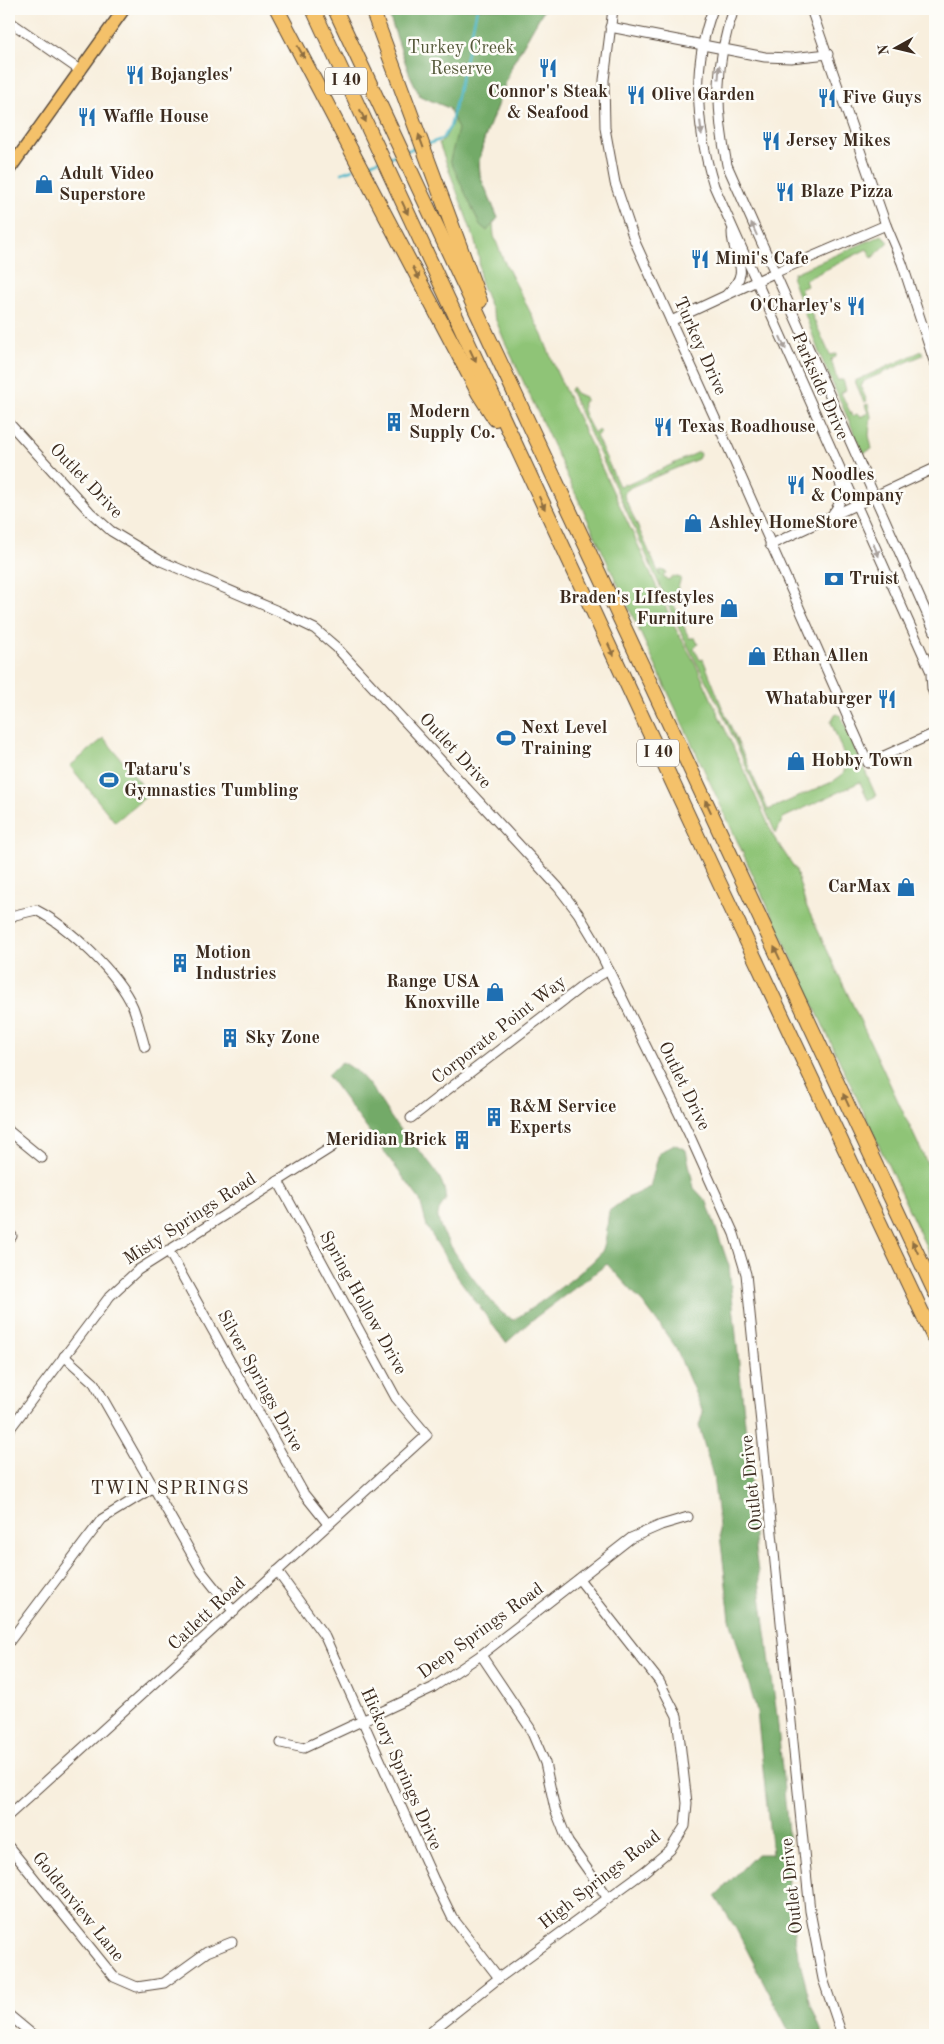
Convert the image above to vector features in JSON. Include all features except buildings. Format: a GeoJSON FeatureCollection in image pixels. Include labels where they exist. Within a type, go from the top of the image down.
{"type":"FeatureCollection","features":[{"type":"Feature","properties":{"kind":"highway"},"geometry":{"type":"LineString","coordinates":[[278,9],[343,130],[479,394],[522,459]]}},
{"type":"Feature","properties":{"kind":"highway","name":"I 40"},"geometry":{"type":"LineString","coordinates":[[313,9],[712,870],[935,1340]]}},
{"type":"Feature","properties":{"kind":"highway","name":"I 40"},"geometry":{"type":"LineString","coordinates":[[336,9],[935,1292]]}},
{"type":"Feature","properties":{"kind":"highway"},"geometry":{"type":"LineString","coordinates":[[372,9],[504,368]]}},
{"type":"Feature","properties":{"kind":"main road"},"geometry":{"type":"LineString","coordinates":[[9,170],[124,9]]}},
{"type":"Feature","properties":{"kind":"street","name":"Turkey Drive"},"geometry":{"type":"LineString","coordinates":[[613,9],[604,80],[605,128],[616,183],[635,242],[868,763],[933,734]]}},
{"type":"Feature","properties":{"kind":"street","name":"Parkside Drive"},"geometry":{"type":"LineString","coordinates":[[713,9],[702,45],[698,80],[700,129],[705,158],[714,186],[935,681]]}},
{"type":"Feature","properties":{"kind":"street","name":"Parkside Drive"},"geometry":{"type":"LineString","coordinates":[[734,9],[722,49],[718,88],[719,112],[728,166],[874,497],[932,618],[935,632]]}},
{"type":"Feature","properties":{"kind":"street"},"geometry":{"type":"LineString","coordinates":[[811,9],[886,225],[902,263],[935,364]]}},
{"type":"Feature","properties":{"kind":"street"},"geometry":{"type":"LineString","coordinates":[[9,21],[81,71]]}},
{"type":"Feature","properties":{"kind":"street"},"geometry":{"type":"LineString","coordinates":[[610,27],[778,58],[828,54]]}},
{"type":"Feature","properties":{"kind":"street"},"geometry":{"type":"LineString","coordinates":[[671,321],[774,273],[886,225]]}},
{"type":"Feature","properties":{"kind":"street"},"geometry":{"type":"LineString","coordinates":[[723,298],[733,288],[741,274],[741,264],[732,243],[732,226]]}},
{"type":"Feature","properties":{"kind":"street","name":"Outlet Drive"},"geometry":{"type":"LineString","coordinates":[[9,423],[90,512],[111,531],[161,561],[315,629],[336,647],[558,886],[586,925],[692,1140],[734,1234],[746,1274],[810,1911],[823,1979],[842,2035]]}},
{"type":"Feature","properties":{"kind":"street"},"geometry":{"type":"LineString","coordinates":[[831,517],[838,506],[842,491],[834,457]]}},
{"type":"Feature","properties":{"kind":"street"},"geometry":{"type":"LineString","coordinates":[[770,545],[935,468]]}},
{"type":"Feature","properties":{"kind":"street"},"geometry":{"type":"LineString","coordinates":[[931,672],[932,689],[935,696]]}},
{"type":"Feature","properties":{"kind":"street"},"geometry":{"type":"LineString","coordinates":[[933,734],[935,726]]}},
{"type":"Feature","properties":{"kind":"street"},"geometry":{"type":"LineString","coordinates":[[9,919],[15,915],[36,910],[48,916],[75,938],[116,977],[133,1007],[145,1047]]}},
{"type":"Feature","properties":{"kind":"street","name":"Corporate Point Way"},"geometry":{"type":"LineString","coordinates":[[411,1118],[584,984],[609,970]]}},
{"type":"Feature","properties":{"kind":"street"},"geometry":{"type":"LineString","coordinates":[[9,1130],[42,1158]]}},
{"type":"Feature","properties":{"kind":"street","name":"Misty Springs Road"},"geometry":{"type":"LineString","coordinates":[[9,1430],[110,1296],[138,1270],[332,1146]]}},
{"type":"Feature","properties":{"kind":"street","name":"Spring Hollow Drive"},"geometry":{"type":"LineString","coordinates":[[278,1181],[396,1398],[427,1436]]}},
{"type":"Feature","properties":{"kind":"street","name":"Silver Springs Drive"},"geometry":{"type":"LineString","coordinates":[[168,1250],[304,1494],[328,1524]]}},
{"type":"Feature","properties":{"kind":"street"},"geometry":{"type":"LineString","coordinates":[[64,1356],[94,1383],[202,1572],[234,1612]]}},
{"type":"Feature","properties":{"kind":"street","name":"Catlett Road"},"geometry":{"type":"LineString","coordinates":[[9,1815],[427,1436]]}},
{"type":"Feature","properties":{"kind":"street"},"geometry":{"type":"LineString","coordinates":[[9,1642],[102,1519],[154,1487]]}},
{"type":"Feature","properties":{"kind":"street","name":"Deep Springs Road"},"geometry":{"type":"LineString","coordinates":[[281,1743],[304,1748],[432,1688],[482,1655],[631,1538],[661,1525],[688,1517]]}},
{"type":"Feature","properties":{"kind":"street","name":"Hickory Springs Drive"},"geometry":{"type":"LineString","coordinates":[[277,1571],[325,1637],[452,1916],[499,1978]]}},
{"type":"Feature","properties":{"kind":"street","name":"High Springs Road"},"geometry":{"type":"LineString","coordinates":[[427,2035],[499,1978],[670,1850],[685,1826],[687,1803],[677,1716],[659,1681],[579,1579]]}},
{"type":"Feature","properties":{"kind":"street"},"geometry":{"type":"LineString","coordinates":[[482,1655],[530,1728],[545,1763],[556,1808],[568,1842],[607,1897]]}},
{"type":"Feature","properties":{"kind":"street","name":"Goldenview Lane"},"geometry":{"type":"LineString","coordinates":[[9,1847],[114,1977],[137,1987],[164,1983],[207,1952],[232,1942]]}},
{"type":"Feature","properties":{"kind":"street"},"geometry":{"type":"LineString","coordinates":[[9,2014],[33,2035]]}},
{"type":"Feature","properties":{"kind":"green space"},"geometry":{"type":"Polygon","coordinates":[[[387,9],[544,9],[513,63],[484,140],[479,161],[480,176],[498,218],[493,223],[494,236],[503,259],[543,337],[557,373],[674,626],[695,663],[775,839],[796,870],[805,903],[935,1180],[935,1266],[504,340],[480,281],[479,258],[474,238],[439,143],[444,140],[454,120],[449,108],[420,96],[409,73],[387,9]]]}},
{"type":"Feature","properties":{"kind":"green space","name":"Turkey Creek Reserve"},"geometry":{"type":"Polygon","coordinates":[[[387,9],[544,9],[513,63],[484,140],[479,161],[480,176],[498,218],[487,231],[480,225],[450,160],[458,129],[449,108],[420,96],[409,73],[387,9]]]}},
{"type":"Feature","properties":{"kind":"green space"},"geometry":{"type":"Polygon","coordinates":[[[882,235],[889,242],[872,258],[867,249],[805,280],[807,286],[800,289],[830,355],[836,354],[836,357],[831,359],[837,380],[843,380],[846,390],[841,393],[852,416],[857,414],[860,417],[868,413],[865,405],[868,404],[871,416],[869,435],[872,449],[863,453],[820,355],[792,279],[794,273],[882,235]]]}},
{"type":"Feature","properties":{"kind":"green space"},"geometry":{"type":"Polygon","coordinates":[[[922,351],[923,355],[864,381],[861,387],[867,401],[864,402],[855,381],[922,351]]]}},
{"type":"Feature","properties":{"kind":"green space"},"geometry":{"type":"Polygon","coordinates":[[[572,387],[576,393],[585,397],[586,400],[583,402],[584,414],[594,433],[599,430],[601,432],[596,436],[619,486],[627,485],[699,452],[698,459],[631,487],[625,492],[624,496],[660,576],[659,571],[661,570],[666,572],[663,577],[668,580],[673,576],[681,578],[677,591],[678,601],[673,603],[689,638],[695,638],[698,644],[694,648],[700,660],[703,659],[722,707],[768,810],[832,782],[842,775],[846,767],[845,758],[831,722],[837,714],[841,716],[876,796],[868,800],[860,782],[783,818],[776,834],[720,708],[677,625],[570,390],[572,387]]]}},
{"type":"Feature","properties":{"kind":"green space","name":"Tataru's Gymnastics Tumbling"},"geometry":{"type":"Polygon","coordinates":[[[104,738],[149,794],[115,822],[70,766],[104,738]]]}},
{"type":"Feature","properties":{"kind":"green space"},"geometry":{"type":"Polygon","coordinates":[[[342,1062],[352,1068],[368,1083],[394,1122],[434,1169],[444,1187],[446,1200],[440,1208],[438,1218],[446,1239],[484,1293],[503,1314],[513,1320],[562,1286],[599,1255],[604,1245],[609,1211],[627,1198],[650,1187],[659,1153],[674,1144],[686,1150],[694,1188],[707,1202],[729,1266],[750,1472],[755,1549],[777,1716],[789,1843],[787,1872],[791,1917],[799,1959],[811,2005],[823,2035],[791,2035],[735,1927],[715,1896],[757,1854],[772,1854],[757,1712],[730,1619],[713,1476],[699,1426],[703,1412],[675,1346],[644,1304],[607,1264],[532,1320],[506,1343],[456,1275],[427,1227],[420,1200],[327,1075],[342,1062]]]}},
{"type":"Feature","properties":{"kind":"waterway"},"geometry":{"type":"LineString","coordinates":[[428,144],[442,139],[450,127],[477,9]]}},
{"type":"Feature","properties":{"kind":"waterway"},"geometry":{"type":"LineString","coordinates":[[406,151],[417,147]]}},
{"type":"Feature","properties":{"kind":"waterway"},"geometry":{"type":"LineString","coordinates":[[387,158],[398,154]]}},
{"type":"Feature","properties":{"kind":"waterway"},"geometry":{"type":"LineString","coordinates":[[369,164],[379,160]]}},
{"type":"Feature","properties":{"kind":"waterway"},"geometry":{"type":"LineString","coordinates":[[342,173],[353,169]]}},
{"type":"Feature","properties":{"kind":"place","name":"Connor's Steak & Seafood"},"geometry":{"type":"Point","coordinates":[548,68]}},
{"type":"Feature","properties":{"kind":"place","name":"Bojangles'"},"geometry":{"type":"Point","coordinates":[135,75]}},
{"type":"Feature","properties":{"kind":"place","name":"Olive Garden"},"geometry":{"type":"Point","coordinates":[636,95]}},
{"type":"Feature","properties":{"kind":"place","name":"Five Guys"},"geometry":{"type":"Point","coordinates":[827,98]}},
{"type":"Feature","properties":{"kind":"place","name":"Waffle House"},"geometry":{"type":"Point","coordinates":[87,117]}},
{"type":"Feature","properties":{"kind":"place","name":"Jersey Mikes"},"geometry":{"type":"Point","coordinates":[771,141]}},
{"type":"Feature","properties":{"kind":"place","name":"Adult Video Superstore"},"geometry":{"type":"Point","coordinates":[44,184]}},
{"type":"Feature","properties":{"kind":"place","name":"Blaze Pizza"},"geometry":{"type":"Point","coordinates":[785,192]}},
{"type":"Feature","properties":{"kind":"place","name":"Mimi's Cafe"},"geometry":{"type":"Point","coordinates":[700,259]}},
{"type":"Feature","properties":{"kind":"place","name":"O'Charley's"},"geometry":{"type":"Point","coordinates":[856,306]}},
{"type":"Feature","properties":{"kind":"place","name":"Modern Supply Co."},"geometry":{"type":"Point","coordinates":[394,422]}},
{"type":"Feature","properties":{"kind":"place","name":"Texas Roadhouse"},"geometry":{"type":"Point","coordinates":[663,427]}},
{"type":"Feature","properties":{"kind":"place","name":"Noodles & Company"},"geometry":{"type":"Point","coordinates":[796,485]}},
{"type":"Feature","properties":{"kind":"place","name":"Ashley HomeStore"},"geometry":{"type":"Point","coordinates":[693,523]}},
{"type":"Feature","properties":{"kind":"place","name":"Truist"},"geometry":{"type":"Point","coordinates":[834,579]}},
{"type":"Feature","properties":{"kind":"place","name":"Braden's LIfestyles Furniture"},"geometry":{"type":"Point","coordinates":[729,608]}},
{"type":"Feature","properties":{"kind":"place","name":"Ethan Allen"},"geometry":{"type":"Point","coordinates":[757,656]}},
{"type":"Feature","properties":{"kind":"place","name":"Whataburger"},"geometry":{"type":"Point","coordinates":[887,699]}},
{"type":"Feature","properties":{"kind":"place","name":"Next Level Training"},"geometry":{"type":"Point","coordinates":[506,738]}},
{"type":"Feature","properties":{"kind":"place","name":"Hobby Town"},"geometry":{"type":"Point","coordinates":[796,761]}},
{"type":"Feature","properties":{"kind":"place","name":"Tataru's Gymnastics Tumbling"},"geometry":{"type":"Point","coordinates":[109,780]}},
{"type":"Feature","properties":{"kind":"place","name":"CarMax"},"geometry":{"type":"Point","coordinates":[906,887]}},
{"type":"Feature","properties":{"kind":"place","name":"Motion Industries"},"geometry":{"type":"Point","coordinates":[180,963]}},
{"type":"Feature","properties":{"kind":"place","name":"Range USA Knoxville"},"geometry":{"type":"Point","coordinates":[495,992]}},
{"type":"Feature","properties":{"kind":"place","name":"Sky Zone"},"geometry":{"type":"Point","coordinates":[230,1038]}},
{"type":"Feature","properties":{"kind":"place","name":"R&M Service Experts"},"geometry":{"type":"Point","coordinates":[494,1117]}},
{"type":"Feature","properties":{"kind":"place","name":"Meridian Brick"},"geometry":{"type":"Point","coordinates":[462,1140]}},
{"type":"Feature","properties":{"kind":"district","name":"TWIN SPRINGS"},"geometry":{"type":"Point","coordinates":[170,1489]}}]}
